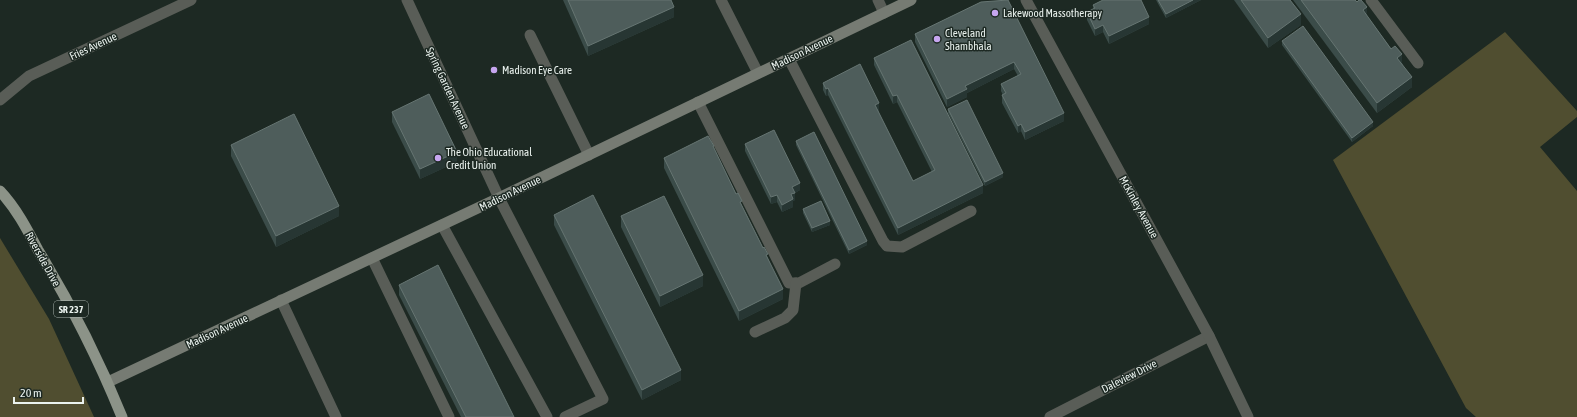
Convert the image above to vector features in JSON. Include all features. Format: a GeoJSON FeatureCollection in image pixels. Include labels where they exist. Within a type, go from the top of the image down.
{"type":"FeatureCollection","features":[{"type":"Feature","properties":{"kind":"main road","name":"Madison Avenue"},"geometry":{"type":"LineString","coordinates":[[108,382],[499,198],[911,0]]}},
{"type":"Feature","properties":{"kind":"main road","name":"Riverside Drive"},"geometry":{"type":"LineString","coordinates":[[0,191],[11,202],[52,273],[108,382],[122,417]]}},
{"type":"Feature","properties":{"kind":"street","name":"Fries Avenue"},"geometry":{"type":"LineString","coordinates":[[0,100],[29,76],[190,0]]}},
{"type":"Feature","properties":{"kind":"street","name":"Spring Garden Avenue"},"geometry":{"type":"LineString","coordinates":[[407,0],[499,198],[603,399],[565,417]]}},
{"type":"Feature","properties":{"kind":"street"},"geometry":{"type":"LineString","coordinates":[[720,0],[758,73]]}},
{"type":"Feature","properties":{"kind":"street"},"geometry":{"type":"LineString","coordinates":[[878,0],[884,13]]}},
{"type":"Feature","properties":{"kind":"street","name":"McKinley Avenue"},"geometry":{"type":"LineString","coordinates":[[1026,0],[1209,336],[1248,417]]}},
{"type":"Feature","properties":{"kind":"street"},"geometry":{"type":"LineString","coordinates":[[1371,0],[1418,63]]}},
{"type":"Feature","properties":{"kind":"street"},"geometry":{"type":"LineString","coordinates":[[530,35],[589,154]]}},
{"type":"Feature","properties":{"kind":"street"},"geometry":{"type":"LineString","coordinates":[[789,58],[883,241],[888,246],[902,247],[971,211]]}},
{"type":"Feature","properties":{"kind":"street"},"geometry":{"type":"LineString","coordinates":[[698,102],[789,283],[799,283],[835,264]]}},
{"type":"Feature","properties":{"kind":"street"},"geometry":{"type":"LineString","coordinates":[[442,225],[547,417]]}},
{"type":"Feature","properties":{"kind":"street"},"geometry":{"type":"LineString","coordinates":[[372,258],[450,417]]}},
{"type":"Feature","properties":{"kind":"street"},"geometry":{"type":"LineString","coordinates":[[755,332],[785,318],[793,310],[796,283]]}},
{"type":"Feature","properties":{"kind":"street"},"geometry":{"type":"LineString","coordinates":[[281,300],[336,417]]}},
{"type":"Feature","properties":{"kind":"street","name":"Daleview Drive"},"geometry":{"type":"LineString","coordinates":[[1050,417],[1209,336]]}},
{"type":"Feature","properties":{"kind":"shaded area"},"geometry":{"type":"Polygon","coordinates":[[[1505,32],[1577,111],[1577,117],[1540,147],[1577,191],[1577,417],[1476,417],[1466,408],[1333,160],[1505,32]]]}},
{"type":"Feature","properties":{"kind":"shaded area"},"geometry":{"type":"Polygon","coordinates":[[[0,238],[49,319],[94,417],[0,417],[0,238]]]}},
{"type":"Feature","properties":{"kind":"building"},"geometry":{"type":"Polygon","coordinates":[[[568,0],[671,0],[674,7],[588,46],[568,0]]]}},
{"type":"Feature","properties":{"kind":"building"},"geometry":{"type":"Polygon","coordinates":[[[1008,0],[1064,113],[1025,132],[1021,124],[1018,126],[1002,95],[1006,93],[1001,84],[1021,74],[1014,62],[965,86],[967,89],[947,99],[915,34],[981,2],[1008,0]]]}},
{"type":"Feature","properties":{"kind":"building"},"geometry":{"type":"Polygon","coordinates":[[[1103,0],[1141,0],[1149,17],[1109,36],[1103,25],[1095,29],[1087,12],[1095,8],[1093,5],[1103,0]]]}},
{"type":"Feature","properties":{"kind":"building"},"geometry":{"type":"Polygon","coordinates":[[[1158,0],[1193,0],[1166,14],[1158,0]]]}},
{"type":"Feature","properties":{"kind":"building"},"geometry":{"type":"Polygon","coordinates":[[[1241,0],[1290,0],[1301,14],[1268,38],[1241,0]]]}},
{"type":"Feature","properties":{"kind":"building"},"geometry":{"type":"Polygon","coordinates":[[[1301,0],[1355,0],[1357,2],[1361,0],[1367,7],[1363,10],[1391,49],[1395,46],[1402,54],[1397,58],[1412,77],[1377,103],[1301,0]]]}},
{"type":"Feature","properties":{"kind":"building"},"geometry":{"type":"Polygon","coordinates":[[[1303,26],[1373,122],[1352,138],[1282,41],[1303,26]]]}},
{"type":"Feature","properties":{"kind":"building"},"geometry":{"type":"Polygon","coordinates":[[[911,40],[983,185],[898,228],[828,88],[826,89],[823,83],[860,64],[879,103],[875,105],[913,181],[935,170],[897,95],[893,96],[874,58],[911,40]]]}},
{"type":"Feature","properties":{"kind":"building"},"geometry":{"type":"Polygon","coordinates":[[[429,94],[457,152],[420,169],[392,112],[429,94]]]}},
{"type":"Feature","properties":{"kind":"building"},"geometry":{"type":"Polygon","coordinates":[[[967,100],[1003,173],[985,182],[948,109],[967,100]]]}},
{"type":"Feature","properties":{"kind":"building"},"geometry":{"type":"Polygon","coordinates":[[[294,114],[339,206],[276,236],[231,145],[294,114]]]}},
{"type":"Feature","properties":{"kind":"building"},"geometry":{"type":"Polygon","coordinates":[[[774,130],[800,183],[792,187],[795,193],[791,194],[793,199],[782,205],[777,195],[771,197],[745,144],[774,130]]]}},
{"type":"Feature","properties":{"kind":"building"},"geometry":{"type":"Polygon","coordinates":[[[814,132],[867,241],[849,250],[796,141],[814,132]]]}},
{"type":"Feature","properties":{"kind":"building"},"geometry":{"type":"Polygon","coordinates":[[[708,136],[736,194],[738,193],[742,201],[740,202],[763,248],[764,247],[768,254],[766,255],[783,289],[739,311],[664,158],[708,136]]]}},
{"type":"Feature","properties":{"kind":"building"},"geometry":{"type":"Polygon","coordinates":[[[593,195],[681,370],[642,390],[554,215],[593,195]]]}},
{"type":"Feature","properties":{"kind":"building"},"geometry":{"type":"Polygon","coordinates":[[[664,196],[703,275],[660,296],[621,216],[664,196]]]}},
{"type":"Feature","properties":{"kind":"building"},"geometry":{"type":"Polygon","coordinates":[[[821,201],[830,221],[812,228],[803,209],[821,201]]]}},
{"type":"Feature","properties":{"kind":"building"},"geometry":{"type":"Polygon","coordinates":[[[438,265],[514,417],[466,417],[399,285],[438,265]]]}},
{"type":"Feature","properties":{"kind":"place","name":"Lakewood Massotherapy"},"geometry":{"type":"Point","coordinates":[995,13]}},
{"type":"Feature","properties":{"kind":"place","name":"Cleveland Shambhala"},"geometry":{"type":"Point","coordinates":[937,39]}},
{"type":"Feature","properties":{"kind":"place","name":"Madison Eye Care"},"geometry":{"type":"Point","coordinates":[494,70]}},
{"type":"Feature","properties":{"kind":"place","name":"The Ohio Educational Credit Union"},"geometry":{"type":"Point","coordinates":[438,158]}}]}
